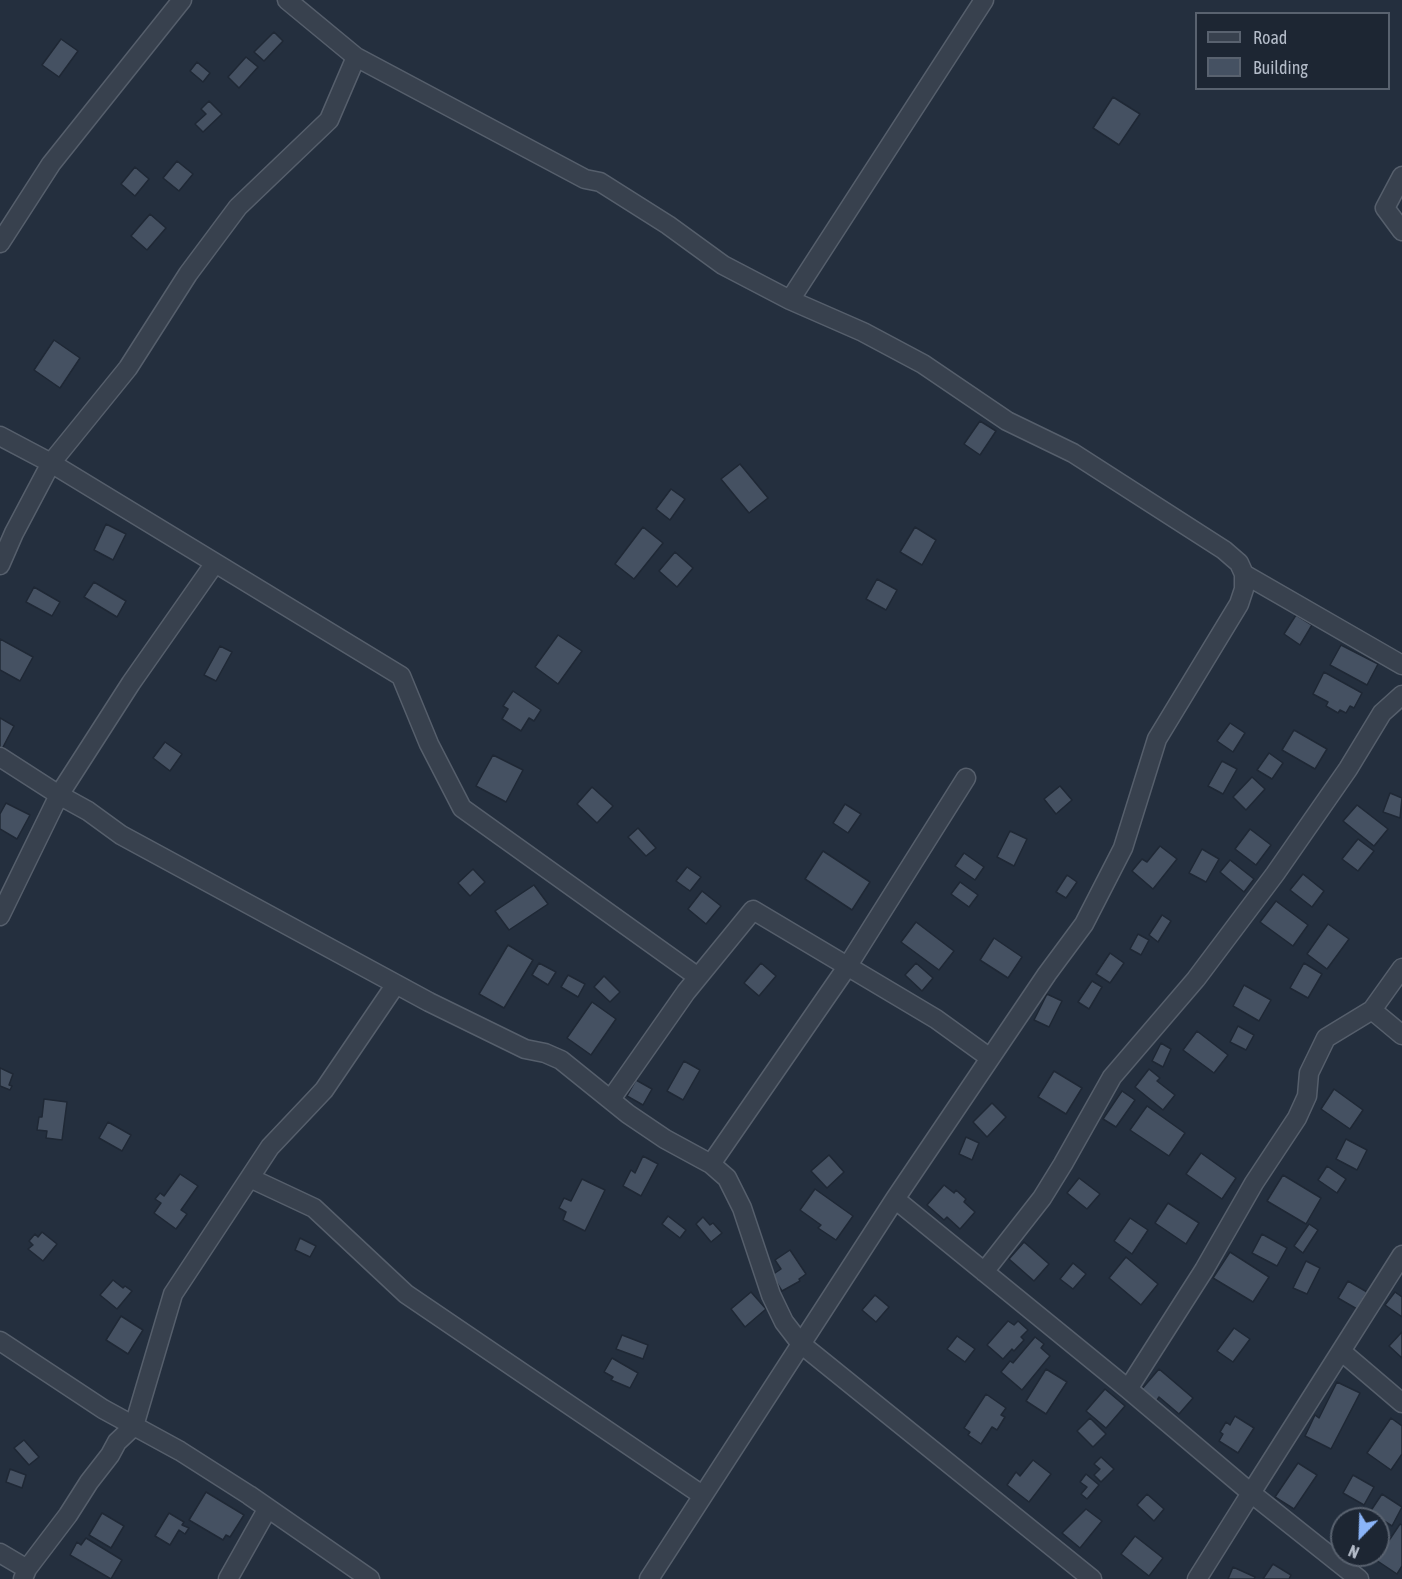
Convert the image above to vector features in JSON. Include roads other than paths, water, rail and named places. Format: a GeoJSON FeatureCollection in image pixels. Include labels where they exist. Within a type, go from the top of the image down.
{"type":"FeatureCollection","features":[{"type":"Feature","properties":{"kind":"street"},"geometry":{"type":"LineString","coordinates":[[0,243],[51,164],[182,0]]}},
{"type":"Feature","properties":{"kind":"street"},"geometry":{"type":"LineString","coordinates":[[287,0],[356,57],[585,178],[600,182],[668,225],[723,265],[790,300],[873,337],[923,364],[1007,421],[1073,453],[1224,550],[1239,563],[1244,574],[1244,589],[1239,604],[1157,739],[1123,848],[1084,924],[1047,974],[895,1198],[649,1579]]}},
{"type":"Feature","properties":{"kind":"street"},"geometry":{"type":"LineString","coordinates":[[790,300],[984,0]]}},
{"type":"Feature","properties":{"kind":"street"},"geometry":{"type":"LineString","coordinates":[[0,565],[51,463],[128,368],[188,273],[237,207],[329,120],[356,57]]}},
{"type":"Feature","properties":{"kind":"street"},"geometry":{"type":"LineString","coordinates":[[1402,176],[1385,208],[1402,231]]}},
{"type":"Feature","properties":{"kind":"street"},"geometry":{"type":"LineString","coordinates":[[0,436],[51,463],[401,676],[429,744],[462,808],[698,977]]}},
{"type":"Feature","properties":{"kind":"street"},"geometry":{"type":"LineString","coordinates":[[0,916],[59,795],[131,683],[215,563]]}},
{"type":"Feature","properties":{"kind":"street"},"geometry":{"type":"LineString","coordinates":[[1244,574],[1402,665]]}},
{"type":"Feature","properties":{"kind":"street"},"geometry":{"type":"LineString","coordinates":[[984,1272],[1041,1198],[1112,1077],[1203,969],[1275,874],[1348,769],[1382,712],[1402,695]]}},
{"type":"Feature","properties":{"kind":"street"},"geometry":{"type":"LineString","coordinates":[[0,757],[88,811],[121,835],[396,984],[525,1049],[545,1053],[561,1060],[628,1114],[665,1139],[711,1164],[728,1178],[742,1208],[771,1295],[784,1322],[801,1344],[1092,1579]]}},
{"type":"Feature","properties":{"kind":"street"},"geometry":{"type":"LineString","coordinates":[[711,1164],[847,967],[966,778]]}},
{"type":"Feature","properties":{"kind":"street"},"geometry":{"type":"LineString","coordinates":[[611,1099],[698,977],[753,910],[936,1019],[990,1058]]}},
{"type":"Feature","properties":{"kind":"street"},"geometry":{"type":"LineString","coordinates":[[1128,1389],[1204,1270],[1254,1183],[1298,1118],[1307,1096],[1308,1073],[1326,1038],[1372,1010],[1402,968]]}},
{"type":"Feature","properties":{"kind":"street"},"geometry":{"type":"LineString","coordinates":[[0,1552],[25,1574],[69,1515],[117,1442],[134,1426],[173,1294],[270,1147],[324,1090],[396,984]]}},
{"type":"Feature","properties":{"kind":"street"},"geometry":{"type":"LineString","coordinates":[[1372,1010],[1402,1035]]}},
{"type":"Feature","properties":{"kind":"street"},"geometry":{"type":"LineString","coordinates":[[250,1178],[314,1208],[406,1294],[702,1495]]}},
{"type":"Feature","properties":{"kind":"street"},"geometry":{"type":"LineString","coordinates":[[895,1198],[1251,1493],[1359,1579]]}},
{"type":"Feature","properties":{"kind":"street"},"geometry":{"type":"LineString","coordinates":[[1197,1579],[1402,1255]]}},
{"type":"Feature","properties":{"kind":"street"},"geometry":{"type":"LineString","coordinates":[[0,1341],[103,1409],[180,1452],[268,1508],[370,1579]]}},
{"type":"Feature","properties":{"kind":"street"},"geometry":{"type":"LineString","coordinates":[[1341,1351],[1402,1403]]}},
{"type":"Feature","properties":{"kind":"street"},"geometry":{"type":"LineString","coordinates":[[228,1579],[268,1508]]}}]}
